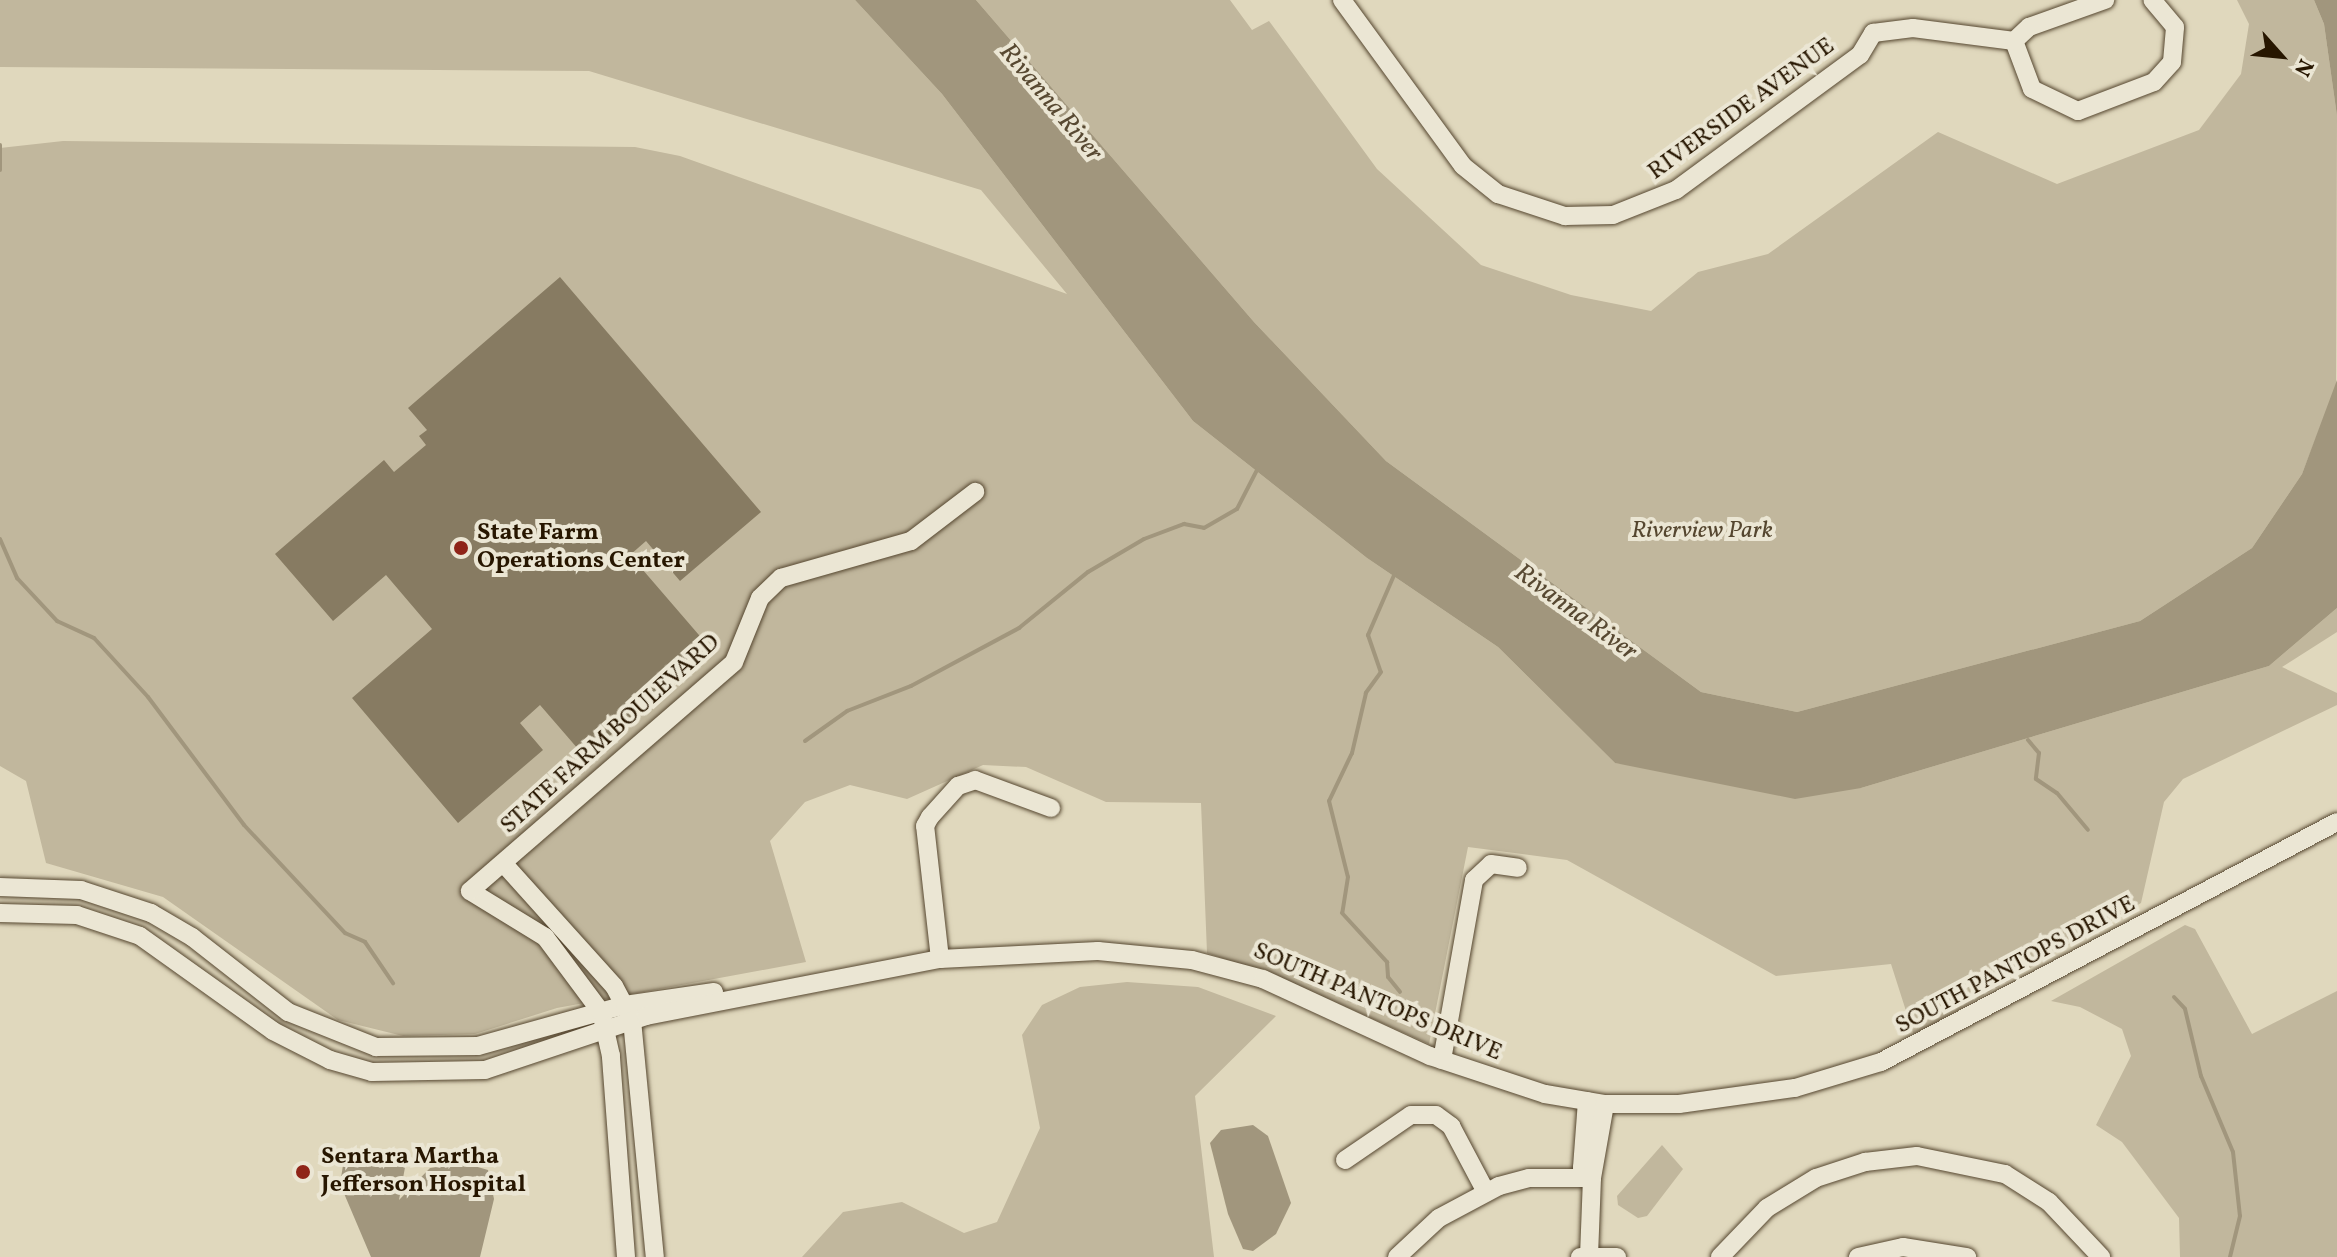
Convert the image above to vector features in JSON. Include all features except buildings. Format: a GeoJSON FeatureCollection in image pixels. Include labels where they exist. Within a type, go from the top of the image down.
{"type":"FeatureCollection","features":[{"type":"Feature","properties":{"kind":"street","name":"RIVERSIDE AVENUE"},"geometry":{"type":"LineString","coordinates":[[1342,0],[1463,166],[1518,204],[1565,216],[1613,215],[1676,190],[1860,55],[1873,33],[1913,28],[2014,41]]}},
{"type":"Feature","properties":{"kind":"street"},"geometry":{"type":"LineString","coordinates":[[2105,0],[2029,27],[2014,41],[2032,89],[2078,111],[2154,82],[2172,62],[2175,27],[2152,0]]}},
{"type":"Feature","properties":{"kind":"street","name":"STATE FARM BOULEVARD"},"geometry":{"type":"LineString","coordinates":[[626,1257],[606,1032],[601,1012],[545,937],[470,891],[734,662],[760,598],[781,578],[911,541],[975,492]]}},
{"type":"Feature","properties":{"kind":"street"},"geometry":{"type":"LineString","coordinates":[[940,959],[925,826],[930,817],[958,786],[975,780],[1051,808]]}},
{"type":"Feature","properties":{"kind":"street","name":"SOUTH PANTOPS DRIVE"},"geometry":{"type":"LineString","coordinates":[[629,1012],[940,959],[1055,950],[1192,960],[1263,979],[1442,1060],[1596,1103],[1762,1095],[1881,1062],[2337,822]]}},
{"type":"Feature","properties":{"kind":"street","name":"STATE FARM BOULEVARD"},"geometry":{"type":"LineString","coordinates":[[504,864],[629,1012]]}},
{"type":"Feature","properties":{"kind":"street"},"geometry":{"type":"LineString","coordinates":[[1442,1060],[1474,880],[1491,864],[1518,868]]}},
{"type":"Feature","properties":{"kind":"street"},"geometry":{"type":"LineString","coordinates":[[0,887],[81,890],[151,913],[288,1012],[376,1047],[478,1046],[601,1012],[629,1012]]}},
{"type":"Feature","properties":{"kind":"street"},"geometry":{"type":"LineString","coordinates":[[0,913],[77,915],[140,936],[273,1031],[372,1072],[485,1070],[606,1032],[629,1012]]}},
{"type":"Feature","properties":{"kind":"street"},"geometry":{"type":"LineString","coordinates":[[629,1012],[655,1257]]}},
{"type":"Feature","properties":{"kind":"street"},"geometry":{"type":"LineString","coordinates":[[1596,1103],[1585,1256],[1617,1257]]}},
{"type":"Feature","properties":{"kind":"street"},"geometry":{"type":"LineString","coordinates":[[1345,1160],[1411,1115],[1436,1115],[1451,1126],[1486,1192]]}},
{"type":"Feature","properties":{"kind":"street"},"geometry":{"type":"LineString","coordinates":[[1720,1257],[1767,1208],[1816,1178],[1865,1162],[1917,1156],[2005,1174],[2049,1202],[2101,1257]]}},
{"type":"Feature","properties":{"kind":"street"},"geometry":{"type":"LineString","coordinates":[[1397,1257],[1439,1218],[1486,1192],[1529,1178],[1592,1178]]}},
{"type":"Feature","properties":{"kind":"street"},"geometry":{"type":"LineString","coordinates":[[1858,1257],[1903,1247],[1967,1257]]}},
{"type":"Feature","properties":{"kind":"green space"},"geometry":{"type":"Polygon","coordinates":[[[0,0],[855,0],[942,94],[1193,421],[1367,558],[1498,647],[1615,763],[1861,788],[2269,666],[2337,608],[2337,632],[2282,667],[2337,693],[2337,705],[2183,779],[2164,802],[2141,903],[1914,1036],[1891,964],[1776,976],[1567,860],[1468,847],[1429,1044],[1281,978],[1207,953],[1201,803],[1106,802],[1026,767],[983,765],[907,799],[850,785],[805,802],[770,841],[806,962],[557,1008],[475,1034],[403,1036],[338,1020],[163,897],[46,863],[26,781],[0,766],[0,148],[63,141],[635,147],[680,156],[1067,294],[981,190],[589,71],[0,67],[0,0]]]}},
{"type":"Feature","properties":{"kind":"green space","name":"Riverview Park"},"geometry":{"type":"Polygon","coordinates":[[[976,0],[1230,0],[1252,30],[1269,21],[1377,169],[1481,265],[1571,295],[1651,311],[1698,272],[1768,254],[1938,132],[2057,184],[2199,130],[2241,74],[2249,24],[2237,0],[2314,0],[2324,24],[2337,116],[2336,386],[2302,474],[2252,548],[2140,621],[1797,712],[1701,692],[1386,461],[1254,322],[976,0]]]}},
{"type":"Feature","properties":{"kind":"green space"},"geometry":{"type":"Polygon","coordinates":[[[2185,925],[2195,929],[2252,1034],[2337,991],[2337,1257],[2180,1257],[2179,1218],[2122,1142],[2096,1125],[2131,1056],[2122,1029],[2080,1007],[2051,1001],[2185,925]]]}},
{"type":"Feature","properties":{"kind":"green space"},"geometry":{"type":"Polygon","coordinates":[[[1127,982],[1198,987],[1276,1016],[1195,1096],[1214,1257],[802,1257],[843,1212],[902,1202],[964,1233],[997,1222],[1040,1128],[1022,1035],[1042,1005],[1080,987],[1127,982]]]}},
{"type":"Feature","properties":{"kind":"green space"},"geometry":{"type":"Polygon","coordinates":[[[1662,1145],[1683,1169],[1647,1216],[1638,1218],[1618,1205],[1617,1196],[1662,1145]]]}},
{"type":"Feature","properties":{"kind":"water","name":"Rivanna River"},"geometry":{"type":"Polygon","coordinates":[[[855,0],[976,0],[1254,322],[1386,461],[1701,692],[1797,712],[2140,621],[2252,548],[2302,474],[2337,380],[2337,608],[2269,666],[1861,788],[1795,799],[1615,763],[1498,647],[1367,558],[1193,421],[942,94],[855,0]]]}},
{"type":"Feature","properties":{"kind":"water"},"geometry":{"type":"Polygon","coordinates":[[[2314,0],[2337,0],[2337,116],[2324,24],[2314,0]]]}},
{"type":"Feature","properties":{"kind":"water"},"geometry":{"type":"Polygon","coordinates":[[[1253,1125],[1268,1136],[1291,1203],[1276,1234],[1253,1251],[1243,1249],[1228,1214],[1210,1143],[1221,1130],[1253,1125]]]}},
{"type":"Feature","properties":{"kind":"water"},"geometry":{"type":"Polygon","coordinates":[[[366,1146],[406,1162],[399,1200],[430,1168],[464,1163],[488,1170],[494,1199],[480,1257],[371,1257],[340,1184],[344,1159],[366,1146]]]}},
{"type":"Feature","properties":{"kind":"waterway"},"geometry":{"type":"LineString","coordinates":[[0,145],[0,170]]}},
{"type":"Feature","properties":{"kind":"waterway"},"geometry":{"type":"LineString","coordinates":[[805,741],[847,711],[911,686],[1019,628],[1088,572],[1144,539],[1184,524],[1204,528],[1237,509],[1258,468]]}},
{"type":"Feature","properties":{"kind":"waterway"},"geometry":{"type":"LineString","coordinates":[[0,539],[17,578],[57,621],[94,638],[148,697],[244,825],[345,933],[365,942],[393,983]]}},
{"type":"Feature","properties":{"kind":"waterway"},"geometry":{"type":"LineString","coordinates":[[1395,573],[1368,635],[1381,672],[1366,693],[1352,753],[1329,801],[1348,877],[1342,913],[1387,962],[1388,977],[1400,992]]}},
{"type":"Feature","properties":{"kind":"waterway"},"geometry":{"type":"LineString","coordinates":[[2028,740],[2039,753],[2036,779],[2057,793],[2088,830]]}},
{"type":"Feature","properties":{"kind":"waterway"},"geometry":{"type":"LineString","coordinates":[[2174,997],[2185,1009],[2201,1076],[2233,1152],[2240,1216],[2230,1257]]}},
{"type":"Feature","properties":{"kind":"place","name":"State Farm Operations Center"},"geometry":{"type":"Point","coordinates":[461,548]}},
{"type":"Feature","properties":{"kind":"place","name":"Sentara Martha Jefferson Hospital"},"geometry":{"type":"Point","coordinates":[303,1172]}}]}
